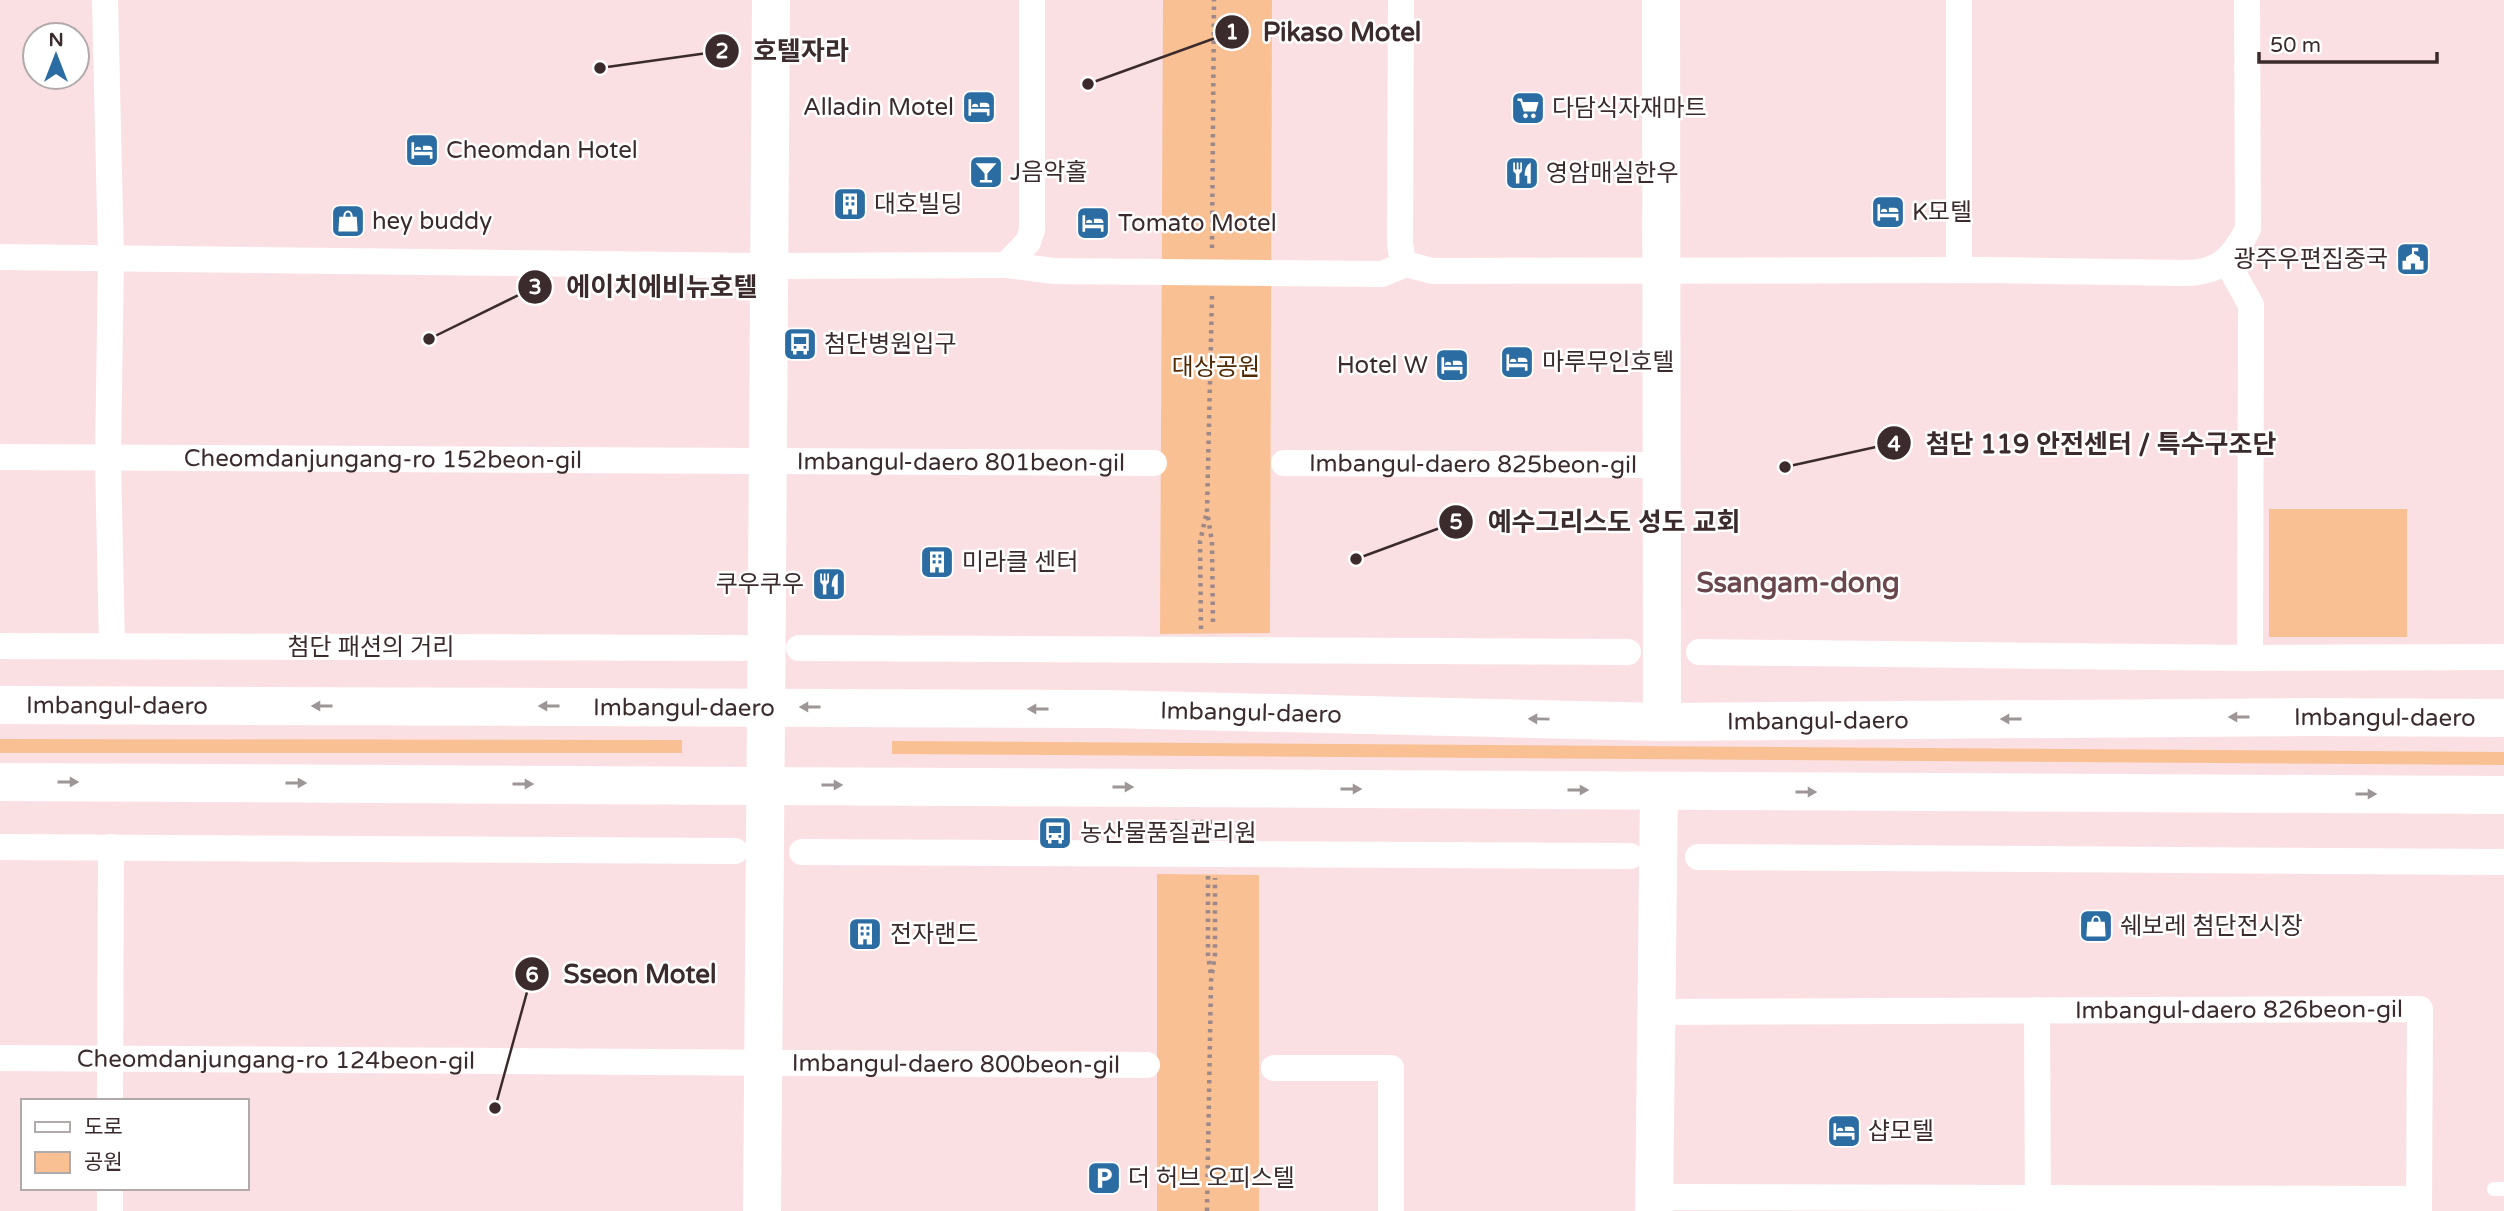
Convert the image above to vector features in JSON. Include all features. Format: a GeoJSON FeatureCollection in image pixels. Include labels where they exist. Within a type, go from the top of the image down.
{"type":"FeatureCollection","features":[{"type":"Feature","properties":{"kind":"main road","name":"Imbangul-daero 801beon-gil"},"geometry":{"type":"LineString","coordinates":[[764,707],[771,266],[771,0]]}},
{"type":"Feature","properties":{"kind":"main road","name":"Imbangul-daero 825beon-gil"},"geometry":{"type":"LineString","coordinates":[[1661,0],[1662,722]]}},
{"type":"Feature","properties":{"kind":"main road","name":"Imbangul-daero"},"geometry":{"type":"LineString","coordinates":[[0,705],[1106,709],[1662,722],[2504,718]]}},
{"type":"Feature","properties":{"kind":"main road","name":"Imbangul-daero 800beon-gil"},"geometry":{"type":"LineString","coordinates":[[762,1211],[764,707]]}},
{"type":"Feature","properties":{"kind":"main road"},"geometry":{"type":"LineString","coordinates":[[0,782],[2504,795]]}},
{"type":"Feature","properties":{"kind":"main road","name":"Imbangul-daero 826beon-gil"},"geometry":{"type":"LineString","coordinates":[[1654,1204],[1659,791]]}},
{"type":"Feature","properties":{"kind":"street"},"geometry":{"type":"LineString","coordinates":[[105,0],[111,258],[108,459],[113,646]]}},
{"type":"Feature","properties":{"kind":"street","name":"Imbangul-daero 801beon-gil"},"geometry":{"type":"LineString","coordinates":[[750,0],[771,0]]}},
{"type":"Feature","properties":{"kind":"street"},"geometry":{"type":"LineString","coordinates":[[1006,265],[1028,242],[1032,229],[1032,0]]}},
{"type":"Feature","properties":{"kind":"street"},"geometry":{"type":"LineString","coordinates":[[1401,0],[1400,244],[1406,264]]}},
{"type":"Feature","properties":{"kind":"street"},"geometry":{"type":"LineString","coordinates":[[1959,0],[1959,270]]}},
{"type":"Feature","properties":{"kind":"street"},"geometry":{"type":"LineString","coordinates":[[0,257],[771,266],[1006,265],[1054,271],[1382,274],[1406,264],[1432,271],[1959,270],[2200,273],[2227,262],[2248,229],[2247,0]]}},
{"type":"Feature","properties":{"kind":"street"},"geometry":{"type":"LineString","coordinates":[[2227,262],[2251,305],[2250,658]]}},
{"type":"Feature","properties":{"kind":"street","name":"Cheomdanjungang-ro 152beon-gil"},"geometry":{"type":"LineString","coordinates":[[0,457],[767,461]]}},
{"type":"Feature","properties":{"kind":"street","name":"Imbangul-daero 801beon-gil"},"geometry":{"type":"LineString","coordinates":[[767,461],[1154,463]]}},
{"type":"Feature","properties":{"kind":"street","name":"Imbangul-daero 825beon-gil"},"geometry":{"type":"LineString","coordinates":[[1284,463],[1661,465]]}},
{"type":"Feature","properties":{"kind":"street","name":"첨단 패션의 거리"},"geometry":{"type":"LineString","coordinates":[[0,646],[743,648]]}},
{"type":"Feature","properties":{"kind":"street"},"geometry":{"type":"LineString","coordinates":[[799,648],[1628,652]]}},
{"type":"Feature","properties":{"kind":"street"},"geometry":{"type":"LineString","coordinates":[[1699,652],[2250,658],[2504,657]]}},
{"type":"Feature","properties":{"kind":"street"},"geometry":{"type":"LineString","coordinates":[[0,846],[735,851]]}},
{"type":"Feature","properties":{"kind":"street"},"geometry":{"type":"LineString","coordinates":[[110,1099],[111,847]]}},
{"type":"Feature","properties":{"kind":"street"},"geometry":{"type":"LineString","coordinates":[[802,852],[1630,856]]}},
{"type":"Feature","properties":{"kind":"street"},"geometry":{"type":"LineString","coordinates":[[1698,857],[2504,862]]}},
{"type":"Feature","properties":{"kind":"street","name":"Imbangul-daero 826beon-gil"},"geometry":{"type":"LineString","coordinates":[[1654,1204],[2419,1205],[2420,1009],[1656,1012]]}},
{"type":"Feature","properties":{"kind":"street"},"geometry":{"type":"LineString","coordinates":[[2036,1010],[2038,1204]]}},
{"type":"Feature","properties":{"kind":"street","name":"Cheomdanjungang-ro 124beon-gil"},"geometry":{"type":"LineString","coordinates":[[0,1058],[763,1062]]}},
{"type":"Feature","properties":{"kind":"street","name":"Imbangul-daero 800beon-gil"},"geometry":{"type":"LineString","coordinates":[[763,1062],[1147,1065]]}},
{"type":"Feature","properties":{"kind":"street"},"geometry":{"type":"LineString","coordinates":[[1274,1068],[1391,1069],[1391,1211]]}},
{"type":"Feature","properties":{"kind":"street"},"geometry":{"type":"LineString","coordinates":[[110,1190],[110,1211]]}},
{"type":"Feature","properties":{"kind":"path"},"geometry":{"type":"LineString","coordinates":[[1201,631],[1200,542],[1207,511]]}},
{"type":"Feature","properties":{"kind":"path"},"geometry":{"type":"LineString","coordinates":[[1212,542],[1213,631]]}},
{"type":"Feature","properties":{"kind":"path"},"geometry":{"type":"LineString","coordinates":[[1214,808],[1214,835]]}},
{"type":"Feature","properties":{"kind":"path"},"geometry":{"type":"LineString","coordinates":[[1207,835],[1207,822],[1214,822]]}},
{"type":"Feature","properties":{"kind":"path"},"geometry":{"type":"LineString","coordinates":[[1208,875],[1208,955],[1211,981]]}},
{"type":"Feature","properties":{"kind":"path"},"geometry":{"type":"LineString","coordinates":[[1207,1211],[1215,875]]}},
{"type":"Feature","properties":{"kind":"green space","name":"대상공원"},"geometry":{"type":"Polygon","coordinates":[[[1163,0],[1272,0],[1270,633],[1160,634],[1163,0]]]}},
{"type":"Feature","properties":{"kind":"green space"},"geometry":{"type":"Polygon","coordinates":[[[2269,509],[2407,509],[2407,637],[2269,637],[2269,509]]]}},
{"type":"Feature","properties":{"kind":"green space"},"geometry":{"type":"Polygon","coordinates":[[[0,739],[682,740],[682,753],[0,753],[0,739]]]}},
{"type":"Feature","properties":{"kind":"green space"},"geometry":{"type":"Polygon","coordinates":[[[892,741],[2504,752],[2504,765],[892,754],[892,741]]]}},
{"type":"Feature","properties":{"kind":"green space"},"geometry":{"type":"Polygon","coordinates":[[[1157,874],[1259,875],[1259,1211],[1157,1211],[1157,874]]]}},
{"type":"Feature","properties":{"kind":"place","name":"호텔자라"},"geometry":{"type":"Point","coordinates":[600,68]}},
{"type":"Feature","properties":{"kind":"place","name":"Pikaso Motel"},"geometry":{"type":"Point","coordinates":[1088,84]}},
{"type":"Feature","properties":{"kind":"place","name":"Alladin Motel"},"geometry":{"type":"Point","coordinates":[979,107]}},
{"type":"Feature","properties":{"kind":"place","name":"다담식자재마트"},"geometry":{"type":"Point","coordinates":[1528,108]}},
{"type":"Feature","properties":{"kind":"place","name":"Cheomdan Hotel"},"geometry":{"type":"Point","coordinates":[422,150]}},
{"type":"Feature","properties":{"kind":"place","name":"J음악홀"},"geometry":{"type":"Point","coordinates":[986,172]}},
{"type":"Feature","properties":{"kind":"place","name":"영암매실한우"},"geometry":{"type":"Point","coordinates":[1522,173]}},
{"type":"Feature","properties":{"kind":"place","name":"대호빌딩"},"geometry":{"type":"Point","coordinates":[850,204]}},
{"type":"Feature","properties":{"kind":"place","name":"K모텔"},"geometry":{"type":"Point","coordinates":[1888,212]}},
{"type":"Feature","properties":{"kind":"place","name":"hey buddy"},"geometry":{"type":"Point","coordinates":[348,221]}},
{"type":"Feature","properties":{"kind":"place","name":"Tomato Motel"},"geometry":{"type":"Point","coordinates":[1093,223]}},
{"type":"Feature","properties":{"kind":"place","name":"광주우편집중국"},"geometry":{"type":"Point","coordinates":[2413,259]}},
{"type":"Feature","properties":{"kind":"place","name":"에이치에비뉴호텔"},"geometry":{"type":"Point","coordinates":[429,339]}},
{"type":"Feature","properties":{"kind":"place","name":"첨단병원입구"},"geometry":{"type":"Point","coordinates":[800,344]}},
{"type":"Feature","properties":{"kind":"place","name":"마루무인호텔"},"geometry":{"type":"Point","coordinates":[1517,362]}},
{"type":"Feature","properties":{"kind":"place","name":"Hotel W"},"geometry":{"type":"Point","coordinates":[1452,365]}},
{"type":"Feature","properties":{"kind":"place","name":"첨단 119 안전센터 / 특수구조단"},"geometry":{"type":"Point","coordinates":[1785,467]}},
{"type":"Feature","properties":{"kind":"place","name":"예수그리스도 성도 교회"},"geometry":{"type":"Point","coordinates":[1356,559]}},
{"type":"Feature","properties":{"kind":"place","name":"미라클 센터"},"geometry":{"type":"Point","coordinates":[937,562]}},
{"type":"Feature","properties":{"kind":"place","name":"쿠우쿠우"},"geometry":{"type":"Point","coordinates":[829,584]}},
{"type":"Feature","properties":{"kind":"place","name":"농산물품질관리원"},"geometry":{"type":"Point","coordinates":[1055,833]}},
{"type":"Feature","properties":{"kind":"place","name":"쉐보레 첨단전시장"},"geometry":{"type":"Point","coordinates":[2096,926]}},
{"type":"Feature","properties":{"kind":"place","name":"전자랜드"},"geometry":{"type":"Point","coordinates":[865,934]}},
{"type":"Feature","properties":{"kind":"place","name":"Sseon Motel"},"geometry":{"type":"Point","coordinates":[495,1108]}},
{"type":"Feature","properties":{"kind":"place","name":"샵모텔"},"geometry":{"type":"Point","coordinates":[1844,1131]}},
{"type":"Feature","properties":{"kind":"place","name":"더 허브 오피스텔"},"geometry":{"type":"Point","coordinates":[1104,1178]}},
{"type":"Feature","properties":{"kind":"district","name":"Ssangam-dong"},"geometry":{"type":"Point","coordinates":[1798,582]}}]}
